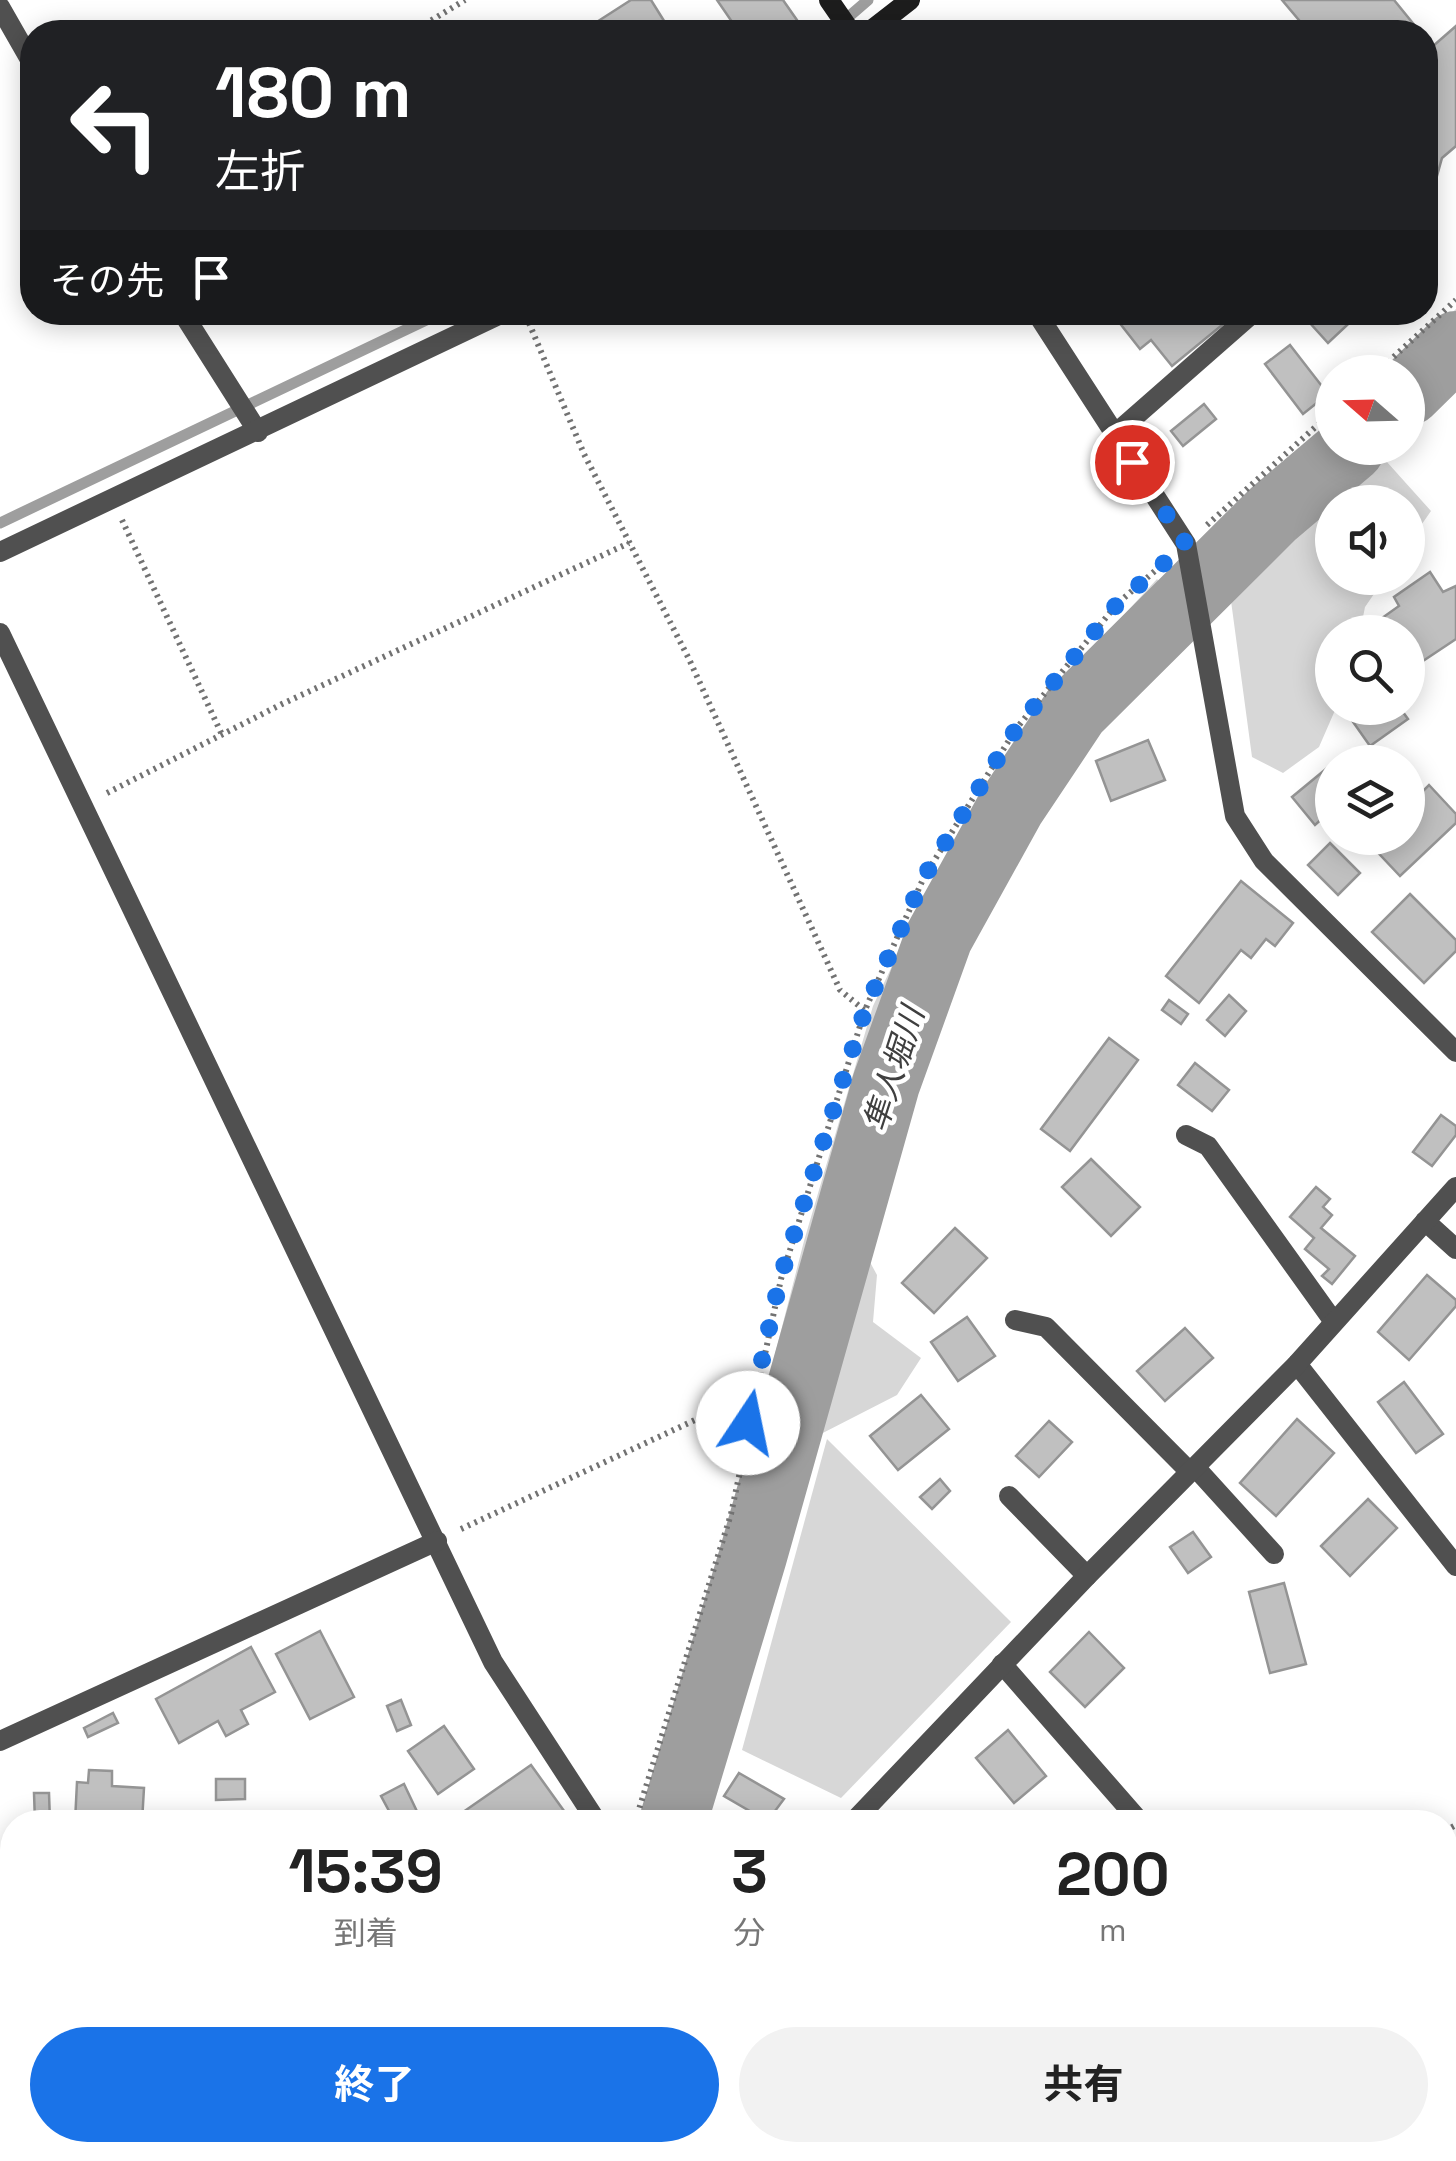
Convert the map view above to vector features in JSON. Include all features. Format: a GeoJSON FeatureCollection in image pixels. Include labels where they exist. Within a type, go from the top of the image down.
{"type":"FeatureCollection","features":[{"type":"Feature","properties":{"kind":"street"},"geometry":{"type":"LineString","coordinates":[[884,20],[910,0]]}},
{"type":"Feature","properties":{"kind":"street"},"geometry":{"type":"LineString","coordinates":[[0,7],[20,43]]}},
{"type":"Feature","properties":{"kind":"street"},"geometry":{"type":"LineString","coordinates":[[190,325],[258,432]]}},
{"type":"Feature","properties":{"kind":"street"},"geometry":{"type":"LineString","coordinates":[[0,552],[478,325]]}},
{"type":"Feature","properties":{"kind":"street"},"geometry":{"type":"LineString","coordinates":[[1044,325],[1186,544],[1235,816],[1264,861],[1456,1052]]}},
{"type":"Feature","properties":{"kind":"street"},"geometry":{"type":"LineString","coordinates":[[1114,434],[1239,325]]}},
{"type":"Feature","properties":{"kind":"street"},"geometry":{"type":"LineString","coordinates":[[0,634],[493,1662],[589,1810]]}},
{"type":"Feature","properties":{"kind":"street"},"geometry":{"type":"LineString","coordinates":[[1186,1135],[1208,1146],[1334,1322]]}},
{"type":"Feature","properties":{"kind":"street"},"geometry":{"type":"LineString","coordinates":[[864,1810],[1087,1576],[1297,1364],[1456,1186]]}},
{"type":"Feature","properties":{"kind":"street"},"geometry":{"type":"LineString","coordinates":[[1424,1221],[1456,1250]]}},
{"type":"Feature","properties":{"kind":"street"},"geometry":{"type":"LineString","coordinates":[[1015,1320],[1046,1326],[1274,1554]]}},
{"type":"Feature","properties":{"kind":"street"},"geometry":{"type":"LineString","coordinates":[[1297,1364],[1456,1566]]}},
{"type":"Feature","properties":{"kind":"street"},"geometry":{"type":"LineString","coordinates":[[1009,1496],[1087,1576]]}},
{"type":"Feature","properties":{"kind":"street"},"geometry":{"type":"LineString","coordinates":[[0,1741],[437,1540]]}},
{"type":"Feature","properties":{"kind":"street"},"geometry":{"type":"LineString","coordinates":[[1002,1664],[1130,1810]]}},
{"type":"Feature","properties":{"kind":"path"},"geometry":{"type":"LineString","coordinates":[[432,20],[465,0]]}},
{"type":"Feature","properties":{"kind":"path"},"geometry":{"type":"LineString","coordinates":[[530,325],[584,454],[689,659],[840,990],[865,1010]]}},
{"type":"Feature","properties":{"kind":"path"},"geometry":{"type":"LineString","coordinates":[[1396,355],[1429,325]]}},
{"type":"Feature","properties":{"kind":"path"},"geometry":{"type":"LineString","coordinates":[[639,1810],[731,1514],[780,1279],[865,1010],[924,877],[1016,729],[1117,604],[1315,427]]}},
{"type":"Feature","properties":{"kind":"path"},"geometry":{"type":"LineString","coordinates":[[112,499],[222,737]]}},
{"type":"Feature","properties":{"kind":"path"},"geometry":{"type":"LineString","coordinates":[[82,804],[300,696],[629,543]]}},
{"type":"Feature","properties":{"kind":"path"},"geometry":{"type":"LineString","coordinates":[[437,1540],[754,1392]]}},
{"type":"Feature","properties":{"kind":"shaded area"},"geometry":{"type":"Polygon","coordinates":[[[1456,309],[1456,328],[1425,358],[1406,355],[1456,309]]]}},
{"type":"Feature","properties":{"kind":"shaded area"},"geometry":{"type":"Polygon","coordinates":[[[1315,440],[1315,463],[1212,562],[1208,539],[1315,440]]]}},
{"type":"Feature","properties":{"kind":"shaded area"},"geometry":{"type":"Polygon","coordinates":[[[1364,465],[1390,465],[1408,485],[1341,485],[1364,465]]]}},
{"type":"Feature","properties":{"kind":"shaded area"},"geometry":{"type":"Polygon","coordinates":[[[1315,509],[1315,595],[1373,595],[1363,615],[1315,615],[1315,725],[1329,725],[1320,745],[1283,773],[1252,757],[1229,586],[1315,509]]]}},
{"type":"Feature","properties":{"kind":"shaded area"},"geometry":{"type":"Polygon","coordinates":[[[1157,579],[1172,595],[1059,711],[929,927],[881,1061],[825,1238],[688,1742],[665,1810],[648,1810],[721,1565],[804,1241],[873,1006],[936,874],[1029,718],[1157,579]]]}},
{"type":"Feature","properties":{"kind":"shaded area"},"geometry":{"type":"Polygon","coordinates":[[[853,1231],[877,1275],[873,1322],[921,1358],[897,1395],[815,1437],[803,1424],[853,1231]]]}},
{"type":"Feature","properties":{"kind":"shaded area"},"geometry":{"type":"Polygon","coordinates":[[[827,1439],[1011,1622],[841,1798],[742,1750],[827,1439]]]}},
{"type":"Feature","properties":{"kind":"building"},"geometry":{"type":"Polygon","coordinates":[[[631,0],[651,0],[664,20],[600,20],[631,0]]]}},
{"type":"Feature","properties":{"kind":"building"},"geometry":{"type":"Polygon","coordinates":[[[717,0],[783,0],[797,20],[731,20],[717,0]]]}},
{"type":"Feature","properties":{"kind":"building"},"geometry":{"type":"Polygon","coordinates":[[[1282,0],[1394,0],[1410,20],[1299,20],[1282,0]]]}},
{"type":"Feature","properties":{"kind":"building"},"geometry":{"type":"Polygon","coordinates":[[[1456,26],[1456,146],[1442,158],[1438,172],[1438,42],[1456,26]]]}},
{"type":"Feature","properties":{"kind":"building"},"geometry":{"type":"Polygon","coordinates":[[[1121,325],[1222,325],[1172,366],[1151,340],[1140,349],[1121,325]]]}},
{"type":"Feature","properties":{"kind":"building"},"geometry":{"type":"Polygon","coordinates":[[[1312,325],[1347,325],[1328,343],[1312,325]]]}},
{"type":"Feature","properties":{"kind":"building"},"geometry":{"type":"Polygon","coordinates":[[[1290,345],[1315,377],[1315,404],[1303,414],[1265,364],[1290,345]]]}},
{"type":"Feature","properties":{"kind":"building"},"geometry":{"type":"Polygon","coordinates":[[[1204,404],[1216,419],[1183,446],[1171,431],[1204,404]]]}},
{"type":"Feature","properties":{"kind":"building"},"geometry":{"type":"Polygon","coordinates":[[[1430,572],[1443,592],[1456,586],[1456,639],[1425,660],[1425,615],[1386,615],[1399,606],[1394,597],[1397,595],[1425,595],[1425,575],[1430,572]]]}},
{"type":"Feature","properties":{"kind":"building"},"geometry":{"type":"Polygon","coordinates":[[[1355,725],[1400,725],[1371,745],[1355,725]]]}},
{"type":"Feature","properties":{"kind":"building"},"geometry":{"type":"Polygon","coordinates":[[[1148,740],[1165,780],[1111,801],[1096,761],[1148,740]]]}},
{"type":"Feature","properties":{"kind":"building"},"geometry":{"type":"Polygon","coordinates":[[[1315,778],[1315,825],[1292,797],[1315,778]]]}},
{"type":"Feature","properties":{"kind":"building"},"geometry":{"type":"Polygon","coordinates":[[[1429,785],[1456,814],[1456,823],[1425,852],[1425,789],[1429,785]]]}},
{"type":"Feature","properties":{"kind":"building"},"geometry":{"type":"Polygon","coordinates":[[[1318,855],[1342,855],[1360,873],[1338,895],[1308,865],[1318,855]]]}},
{"type":"Feature","properties":{"kind":"building"},"geometry":{"type":"Polygon","coordinates":[[[1380,855],[1422,855],[1400,876],[1380,855]]]}},
{"type":"Feature","properties":{"kind":"building"},"geometry":{"type":"Polygon","coordinates":[[[1241,881],[1293,923],[1275,946],[1266,939],[1251,958],[1241,950],[1199,1003],[1166,976],[1241,881]]]}},
{"type":"Feature","properties":{"kind":"building"},"geometry":{"type":"Polygon","coordinates":[[[1410,894],[1456,940],[1456,951],[1424,983],[1372,932],[1410,894]]]}},
{"type":"Feature","properties":{"kind":"building"},"geometry":{"type":"Polygon","coordinates":[[[1229,995],[1246,1011],[1225,1036],[1207,1020],[1229,995]]]}},
{"type":"Feature","properties":{"kind":"building"},"geometry":{"type":"Polygon","coordinates":[[[1169,1000],[1188,1014],[1181,1024],[1162,1010],[1169,1000]]]}},
{"type":"Feature","properties":{"kind":"building"},"geometry":{"type":"Polygon","coordinates":[[[1109,1038],[1138,1060],[1070,1151],[1041,1129],[1109,1038]]]}},
{"type":"Feature","properties":{"kind":"building"},"geometry":{"type":"Polygon","coordinates":[[[1195,1063],[1229,1090],[1212,1111],[1178,1085],[1195,1063]]]}},
{"type":"Feature","properties":{"kind":"building"},"geometry":{"type":"Polygon","coordinates":[[[1441,1115],[1456,1126],[1456,1135],[1432,1166],[1413,1152],[1441,1115]]]}},
{"type":"Feature","properties":{"kind":"building"},"geometry":{"type":"Polygon","coordinates":[[[1091,1159],[1140,1207],[1111,1236],[1062,1187],[1091,1159]]]}},
{"type":"Feature","properties":{"kind":"building"},"geometry":{"type":"Polygon","coordinates":[[[1316,1187],[1330,1199],[1323,1207],[1332,1215],[1321,1228],[1355,1256],[1332,1284],[1322,1276],[1329,1269],[1305,1249],[1314,1238],[1290,1217],[1316,1187]]]}},
{"type":"Feature","properties":{"kind":"building"},"geometry":{"type":"Polygon","coordinates":[[[955,1228],[987,1258],[934,1313],[902,1283],[955,1228]]]}},
{"type":"Feature","properties":{"kind":"building"},"geometry":{"type":"Polygon","coordinates":[[[1427,1275],[1456,1300],[1456,1306],[1409,1360],[1378,1332],[1427,1275]]]}},
{"type":"Feature","properties":{"kind":"building"},"geometry":{"type":"Polygon","coordinates":[[[967,1317],[995,1356],[958,1381],[931,1342],[967,1317]]]}},
{"type":"Feature","properties":{"kind":"building"},"geometry":{"type":"Polygon","coordinates":[[[1185,1328],[1213,1358],[1165,1401],[1137,1371],[1185,1328]]]}},
{"type":"Feature","properties":{"kind":"building"},"geometry":{"type":"Polygon","coordinates":[[[1404,1382],[1443,1434],[1416,1453],[1378,1402],[1404,1382]]]}},
{"type":"Feature","properties":{"kind":"building"},"geometry":{"type":"Polygon","coordinates":[[[921,1395],[949,1429],[898,1470],[870,1436],[921,1395]]]}},
{"type":"Feature","properties":{"kind":"building"},"geometry":{"type":"Polygon","coordinates":[[[1297,1419],[1334,1453],[1276,1516],[1240,1483],[1297,1419]]]}},
{"type":"Feature","properties":{"kind":"building"},"geometry":{"type":"Polygon","coordinates":[[[1049,1421],[1072,1442],[1039,1477],[1016,1456],[1049,1421]]]}},
{"type":"Feature","properties":{"kind":"building"},"geometry":{"type":"Polygon","coordinates":[[[940,1479],[950,1491],[932,1509],[920,1497],[940,1479]]]}},
{"type":"Feature","properties":{"kind":"building"},"geometry":{"type":"Polygon","coordinates":[[[1368,1499],[1397,1528],[1350,1576],[1321,1546],[1368,1499]]]}},
{"type":"Feature","properties":{"kind":"building"},"geometry":{"type":"Polygon","coordinates":[[[1193,1532],[1211,1557],[1188,1573],[1170,1547],[1193,1532]]]}},
{"type":"Feature","properties":{"kind":"building"},"geometry":{"type":"Polygon","coordinates":[[[1284,1583],[1306,1664],[1270,1673],[1249,1592],[1284,1583]]]}},
{"type":"Feature","properties":{"kind":"building"},"geometry":{"type":"Polygon","coordinates":[[[320,1631],[354,1697],[310,1719],[276,1654],[320,1631]]]}},
{"type":"Feature","properties":{"kind":"building"},"geometry":{"type":"Polygon","coordinates":[[[1089,1632],[1124,1668],[1085,1707],[1050,1672],[1089,1632]]]}},
{"type":"Feature","properties":{"kind":"building"},"geometry":{"type":"Polygon","coordinates":[[[251,1647],[275,1692],[241,1710],[248,1724],[226,1736],[218,1721],[179,1743],[156,1699],[251,1647]]]}},
{"type":"Feature","properties":{"kind":"building"},"geometry":{"type":"Polygon","coordinates":[[[401,1700],[411,1725],[397,1731],[387,1706],[401,1700]]]}},
{"type":"Feature","properties":{"kind":"building"},"geometry":{"type":"Polygon","coordinates":[[[113,1713],[118,1723],[88,1737],[84,1728],[113,1713]]]}},
{"type":"Feature","properties":{"kind":"building"},"geometry":{"type":"Polygon","coordinates":[[[444,1726],[474,1769],[438,1794],[408,1751],[444,1726]]]}},
{"type":"Feature","properties":{"kind":"building"},"geometry":{"type":"Polygon","coordinates":[[[1008,1730],[1046,1776],[1014,1803],[976,1758],[1008,1730]]]}},
{"type":"Feature","properties":{"kind":"building"},"geometry":{"type":"Polygon","coordinates":[[[531,1765],[563,1810],[466,1810],[531,1765]]]}},
{"type":"Feature","properties":{"kind":"building"},"geometry":{"type":"Polygon","coordinates":[[[89,1770],[112,1771],[112,1786],[144,1788],[143,1810],[76,1810],[77,1782],[88,1783],[89,1770]]]}},
{"type":"Feature","properties":{"kind":"building"},"geometry":{"type":"Polygon","coordinates":[[[739,1773],[784,1799],[776,1810],[748,1810],[724,1796],[739,1773]]]}},
{"type":"Feature","properties":{"kind":"building"},"geometry":{"type":"Polygon","coordinates":[[[216,1779],[245,1779],[245,1799],[216,1800],[216,1779]]]}},
{"type":"Feature","properties":{"kind":"building"},"geometry":{"type":"Polygon","coordinates":[[[404,1784],[416,1810],[389,1810],[381,1796],[404,1784]]]}},
{"type":"Feature","properties":{"kind":"building"},"geometry":{"type":"Polygon","coordinates":[[[34,1793],[49,1793],[50,1810],[35,1810],[34,1793]]]}},
{"type":"Feature","properties":{"kind":"waterway"},"geometry":{"type":"LineString","coordinates":[[845,20],[868,0]]}},
{"type":"Feature","properties":{"kind":"waterway"},"geometry":{"type":"LineString","coordinates":[[0,523],[416,325]]}},
{"type":"Feature","properties":{"kind":"waterway","name":"隼人堀川"},"geometry":{"type":"LineString","coordinates":[[1425,375],[1456,345]]}},
{"type":"Feature","properties":{"kind":"waterway","name":"隼人堀川"},"geometry":{"type":"LineString","coordinates":[[677,1810],[753,1556],[886,1084],[939,937],[1011,807],[1075,711],[1273,514],[1331,465]]}},
{"type":"Feature","properties":{"kind":"route"},"geometry":{"type":"LineString","coordinates":[[748,1423],[780,1279],[865,1010],[924,877],[1016,729],[1117,604],[1186,544],[1132,462]]}}]}
